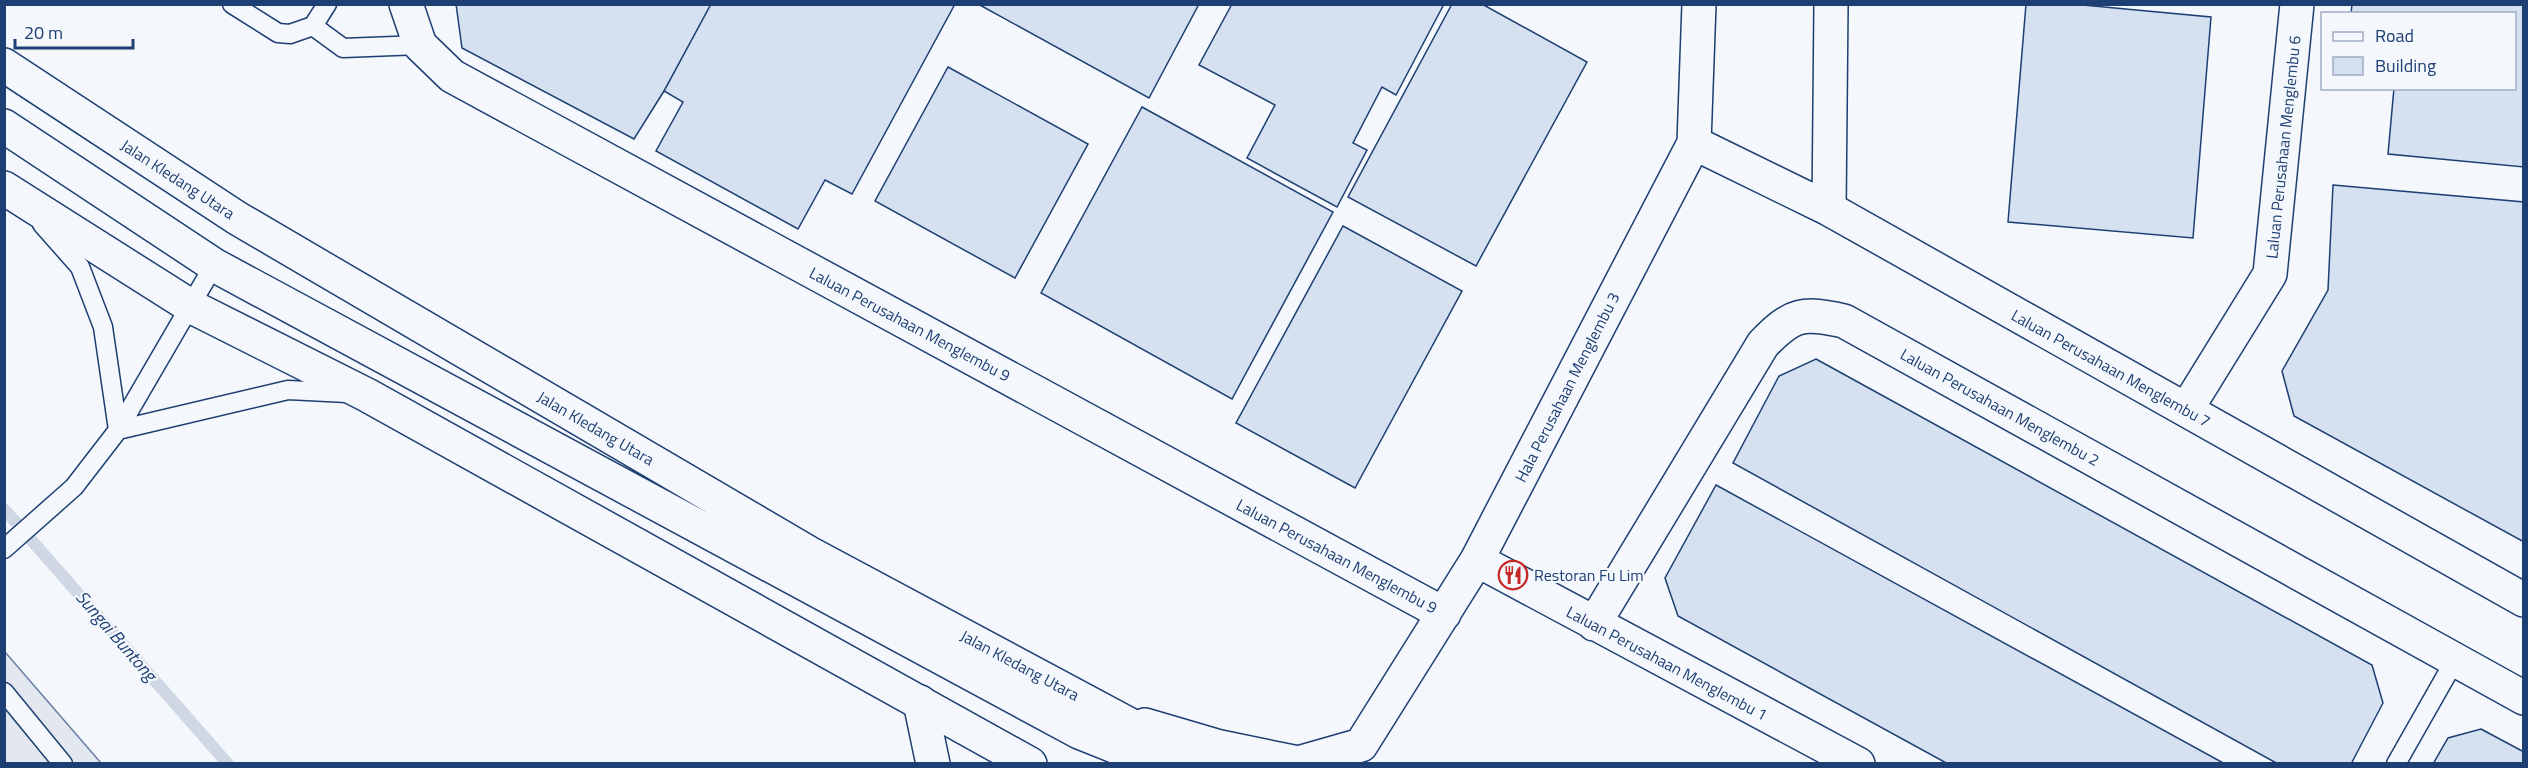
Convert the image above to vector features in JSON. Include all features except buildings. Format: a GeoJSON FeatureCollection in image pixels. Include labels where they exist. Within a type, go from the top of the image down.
{"type":"FeatureCollection","features":[{"type":"Feature","properties":{"kind":"street","name":"Laluan Perusahaan Menglembu 9"},"geometry":{"type":"LineString","coordinates":[[406,4],[420,45],[452,76],[1444,614]]}},
{"type":"Feature","properties":{"kind":"street","name":"Hala Perusahaan Menglembu 3"},"geometry":{"type":"LineString","coordinates":[[1364,754],[1444,614],[1478,560],[1694,143],[1699,4]]}},
{"type":"Feature","properties":{"kind":"street"},"geometry":{"type":"LineString","coordinates":[[1828,209],[1831,4]]}},
{"type":"Feature","properties":{"kind":"street","name":"Laluan Perusahaan Menglembu 6"},"geometry":{"type":"LineString","coordinates":[[2186,410],[2270,274],[2297,4]]}},
{"type":"Feature","properties":{"kind":"street","name":"Jalan Kledang Utara"},"geometry":{"type":"LineString","coordinates":[[4,65],[248,224],[809,553],[1203,764]]}},
{"type":"Feature","properties":{"kind":"street"},"geometry":{"type":"LineString","coordinates":[[4,126],[214,265],[1079,732],[1159,764]]}},
{"type":"Feature","properties":{"kind":"street","name":"Laluan Perusahaan Menglembu 7"},"geometry":{"type":"LineString","coordinates":[[1694,143],[1828,209],[2523,600]]}},
{"type":"Feature","properties":{"kind":"street"},"geometry":{"type":"LineString","coordinates":[[14,194],[192,307],[367,395],[1030,764]]}},
{"type":"Feature","properties":{"kind":"street","name":"Laluan Perusahaan Menglembu 2"},"geometry":{"type":"LineString","coordinates":[[1594,624],[1763,344],[1783,323],[1812,314],[1844,321],[2523,698]]}},
{"type":"Feature","properties":{"kind":"street","name":"Laluan Perusahaan Menglembu 1"},"geometry":{"type":"LineString","coordinates":[[1478,560],[1858,764]]}},
{"type":"Feature","properties":{"kind":"street"},"geometry":{"type":"LineString","coordinates":[[920,702],[933,764]]}},
{"type":"Feature","properties":{"kind":"street"},"geometry":{"type":"LineString","coordinates":[[1115,716],[1220,747],[1298,763],[1364,754]]}},
{"type":"Feature","properties":{"kind":"lane"},"geometry":{"type":"LineString","coordinates":[[232,4],[278,33],[290,34],[313,26],[327,4]]}},
{"type":"Feature","properties":{"kind":"lane"},"geometry":{"type":"LineString","coordinates":[[313,26],[343,48],[420,45]]}},
{"type":"Feature","properties":{"kind":"lane"},"geometry":{"type":"LineString","coordinates":[[14,194],[80,267],[103,327],[118,430]]}},
{"type":"Feature","properties":{"kind":"lane"},"geometry":{"type":"LineString","coordinates":[[4,549],[74,487],[118,430],[192,307],[214,265]]}},
{"type":"Feature","properties":{"kind":"lane"},"geometry":{"type":"LineString","coordinates":[[118,430],[288,390],[367,395]]}},
{"type":"Feature","properties":{"kind":"lane"},"geometry":{"type":"LineString","coordinates":[[2396,764],[2455,660]]}},
{"type":"Feature","properties":{"kind":"lane"},"geometry":{"type":"LineString","coordinates":[[4,692],[63,764]]}},
{"type":"Feature","properties":{"kind":"shaded area"},"geometry":{"type":"Polygon","coordinates":[[[5,652],[101,763],[5,763],[5,652]]]}},
{"type":"Feature","properties":{"kind":"waterway","name":"Sungai Buntong"},"geometry":{"type":"LineString","coordinates":[[4,509],[228,764]]}},
{"type":"Feature","properties":{"kind":"place","name":"Restoran Fu Lim"},"geometry":{"type":"Point","coordinates":[1513,575]}}]}
